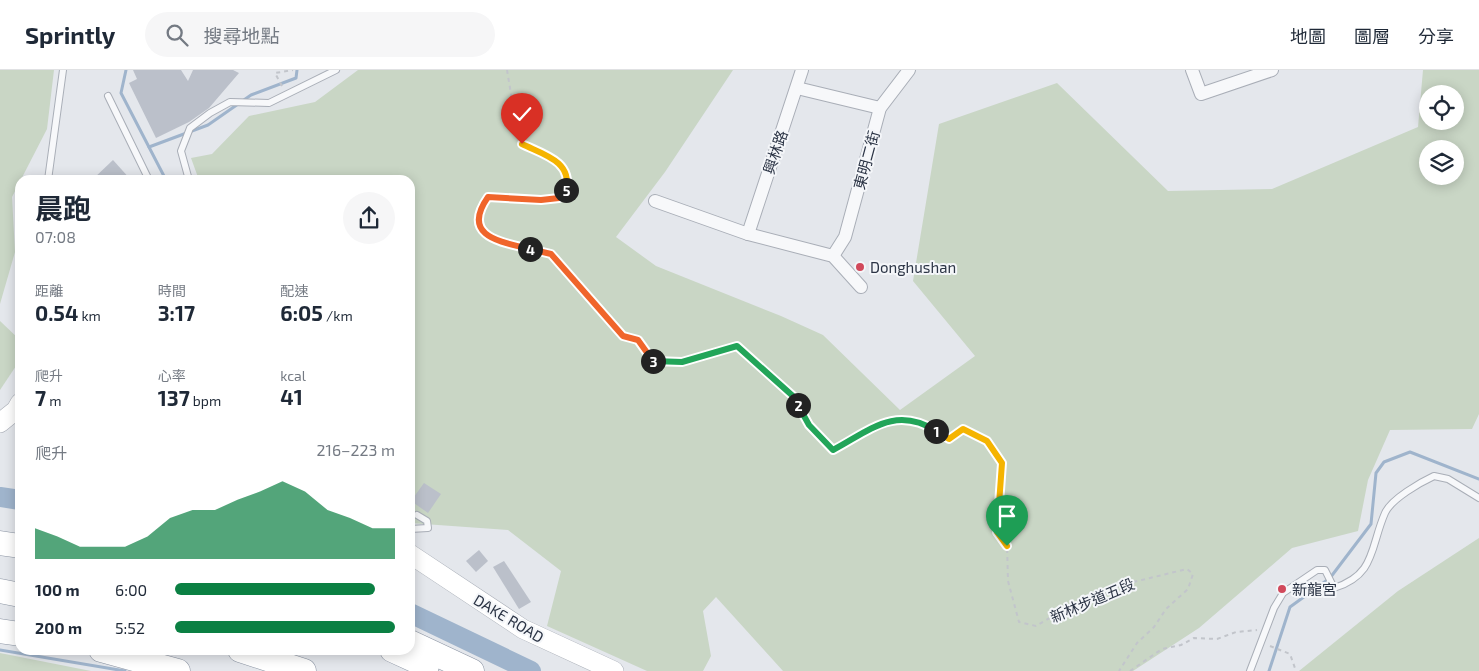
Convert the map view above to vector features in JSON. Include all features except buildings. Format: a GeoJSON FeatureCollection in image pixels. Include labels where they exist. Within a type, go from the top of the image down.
{"type":"FeatureCollection","features":[{"type":"Feature","properties":{"kind":"highway"},"geometry":{"type":"LineString","coordinates":[[0,528],[15,530]]}},
{"type":"Feature","properties":{"kind":"highway"},"geometry":{"type":"LineString","coordinates":[[0,542],[15,545]]}},
{"type":"Feature","properties":{"kind":"highway"},"geometry":{"type":"LineString","coordinates":[[0,592],[15,594]]}},
{"type":"Feature","properties":{"kind":"highway"},"geometry":{"type":"LineString","coordinates":[[0,631],[15,633]]}},
{"type":"Feature","properties":{"kind":"highway"},"geometry":{"type":"LineString","coordinates":[[415,644],[472,671]]}},
{"type":"Feature","properties":{"kind":"highway"},"geometry":{"type":"LineString","coordinates":[[119,655],[178,671]]}},
{"type":"Feature","properties":{"kind":"highway"},"geometry":{"type":"LineString","coordinates":[[255,655],[304,671]]}},
{"type":"Feature","properties":{"kind":"highway"},"geometry":{"type":"LineString","coordinates":[[403,655],[438,671]]}},
{"type":"Feature","properties":{"kind":"street","name":"興林路"},"geometry":{"type":"LineString","coordinates":[[748,234],[802,70]]}},
{"type":"Feature","properties":{"kind":"street","name":"東明二街"},"geometry":{"type":"LineString","coordinates":[[833,256],[845,237],[880,108],[909,70]]}},
{"type":"Feature","properties":{"kind":"street"},"geometry":{"type":"LineString","coordinates":[[1192,70],[1201,94],[1272,70]]}},
{"type":"Feature","properties":{"kind":"street"},"geometry":{"type":"LineString","coordinates":[[797,88],[880,108]]}},
{"type":"Feature","properties":{"kind":"street"},"geometry":{"type":"LineString","coordinates":[[655,201],[748,234],[833,256],[861,287]]}},
{"type":"Feature","properties":{"kind":"street"},"geometry":{"type":"LineString","coordinates":[[0,423],[15,411]]}},
{"type":"Feature","properties":{"kind":"street","name":"DAKE ROAD"},"geometry":{"type":"LineString","coordinates":[[415,557],[522,629],[614,671]]}},
{"type":"Feature","properties":{"kind":"lane"},"geometry":{"type":"LineString","coordinates":[[49,175],[62,70]]}},
{"type":"Feature","properties":{"kind":"lane"},"geometry":{"type":"LineString","coordinates":[[188,175],[182,151],[190,128],[230,102],[270,103],[288,96],[336,70]]}},
{"type":"Feature","properties":{"kind":"lane"},"geometry":{"type":"LineString","coordinates":[[108,96],[147,175]]}},
{"type":"Feature","properties":{"kind":"lane"},"geometry":{"type":"LineString","coordinates":[[1250,671],[1274,608],[1283,593],[1317,570],[1326,571],[1334,588],[1349,583],[1365,570],[1386,511],[1397,499],[1424,480],[1434,476],[1448,479],[1479,498]]}},
{"type":"Feature","properties":{"kind":"lane"},"geometry":{"type":"LineString","coordinates":[[415,529],[428,528],[427,521],[417,514]]}},
{"type":"Feature","properties":{"kind":"path"},"geometry":{"type":"LineString","coordinates":[[288,96],[275,73],[293,70]]}},
{"type":"Feature","properties":{"kind":"path","name":"新林步道五段"},"geometry":{"type":"LineString","coordinates":[[507,70],[517,130],[522,144],[551,156],[560,163],[568,182],[566,191],[559,198],[541,200],[488,197],[480,213],[480,225],[484,234],[495,240],[551,254],[623,336],[638,340],[654,362],[682,362],[737,346],[794,397],[809,425],[833,450],[879,423],[899,420],[925,424],[949,439],[963,429],[987,441],[1002,463],[997,532],[1007,546],[1008,581],[1019,622],[1036,626],[1058,613],[1080,609],[1121,584],[1188,569],[1193,574],[1188,589],[1166,609],[1154,627],[1137,642],[1119,671]]}},
{"type":"Feature","properties":{"kind":"path"},"geometry":{"type":"LineString","coordinates":[[1130,671],[1162,649],[1181,645],[1194,638],[1217,639],[1236,632],[1256,629],[1264,636],[1266,645],[1290,654],[1296,671]]}},
{"type":"Feature","properties":{"kind":"green space"},"geometry":{"type":"Polygon","coordinates":[[[0,70],[54,70],[47,129],[23,175],[15,175],[15,191],[12,197],[15,252],[0,304],[0,70]]]}},
{"type":"Feature","properties":{"kind":"green space"},"geometry":{"type":"Polygon","coordinates":[[[358,70],[733,70],[665,172],[616,237],[656,266],[781,316],[823,335],[900,410],[975,356],[913,281],[939,124],[1057,83],[1168,191],[1272,189],[1418,127],[1419,116],[1419,130],[1464,130],[1464,85],[1422,85],[1423,70],[1479,70],[1479,414],[1472,429],[1390,430],[1368,480],[1358,531],[1292,548],[1199,628],[1133,671],[783,671],[716,597],[703,611],[711,656],[703,671],[647,671],[547,626],[561,571],[508,530],[415,523],[415,175],[197,175],[191,158],[212,154],[249,116],[315,102],[358,70]]]}},
{"type":"Feature","properties":{"kind":"green space"},"geometry":{"type":"Polygon","coordinates":[[[0,321],[15,335],[15,368],[0,390],[0,321]]]}},
{"type":"Feature","properties":{"kind":"green space"},"geometry":{"type":"Polygon","coordinates":[[[1479,538],[1479,671],[1299,671],[1398,591],[1479,538]]]}},
{"type":"Feature","properties":{"kind":"green space"},"geometry":{"type":"Polygon","coordinates":[[[0,653],[91,671],[0,671],[0,653]]]}},
{"type":"Feature","properties":{"kind":"waterway"},"geometry":{"type":"LineString","coordinates":[[126,70],[121,93],[163,175]]}},
{"type":"Feature","properties":{"kind":"waterway"},"geometry":{"type":"LineString","coordinates":[[149,147],[208,125],[251,95],[296,78],[297,70]]}},
{"type":"Feature","properties":{"kind":"waterway"},"geometry":{"type":"LineString","coordinates":[[1269,671],[1290,607],[1330,578],[1371,524],[1376,473],[1384,462],[1410,452],[1479,479]]}},
{"type":"Feature","properties":{"kind":"waterway"},"geometry":{"type":"LineString","coordinates":[[0,497],[15,499]]}},
{"type":"Feature","properties":{"kind":"waterway"},"geometry":{"type":"LineString","coordinates":[[415,615],[531,671]]}},
{"type":"Feature","properties":{"kind":"waterway"},"geometry":{"type":"LineString","coordinates":[[0,650],[15,653]]}},
{"type":"Feature","properties":{"kind":"waterway"},"geometry":{"type":"LineString","coordinates":[[30,655],[125,671]]}},
{"type":"Feature","properties":{"kind":"place","name":"Donghushan"},"geometry":{"type":"Point","coordinates":[860,267]}},
{"type":"Feature","properties":{"kind":"place","name":"新龍宮"},"geometry":{"type":"Point","coordinates":[1282,589]}},
{"type":"Feature","properties":{"kind":"route"},"geometry":{"type":"LineString","coordinates":[[522,144],[551,156],[560,163],[568,182],[566,191],[559,198],[541,200],[488,197],[480,213],[480,225],[484,234],[495,240],[551,254],[623,336],[638,340],[654,362],[682,362],[737,346],[794,397],[809,425],[833,450],[879,423],[899,420],[925,424],[949,439],[963,429],[987,441],[1002,463],[997,532],[1007,546]]}}]}
